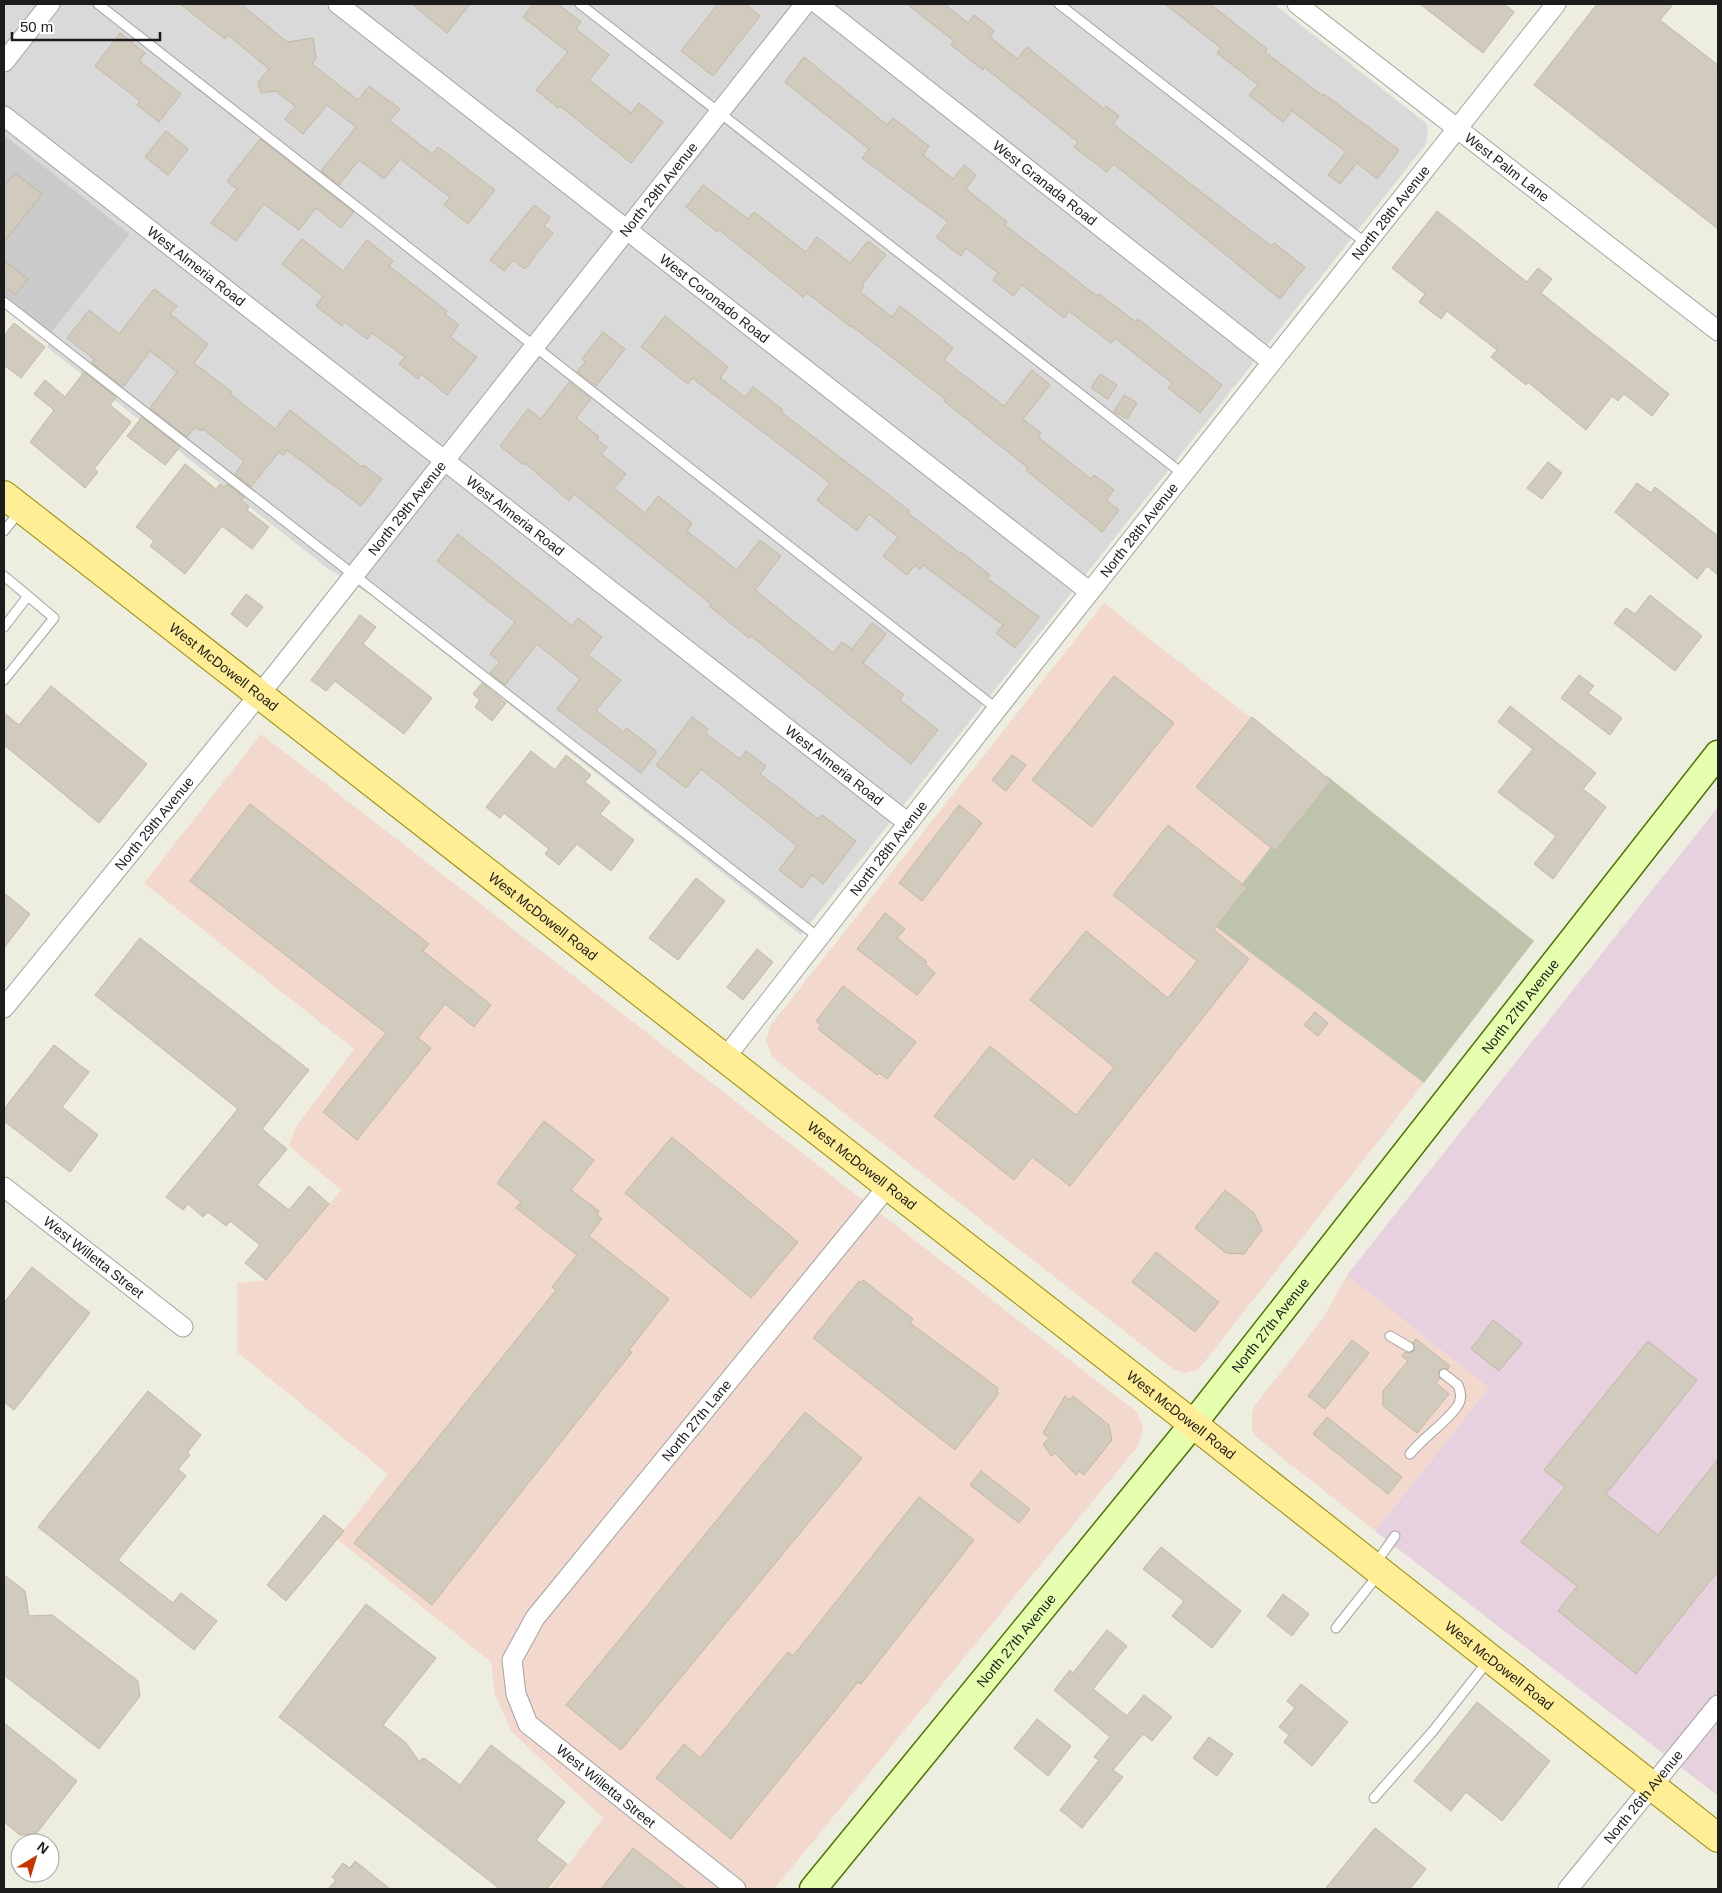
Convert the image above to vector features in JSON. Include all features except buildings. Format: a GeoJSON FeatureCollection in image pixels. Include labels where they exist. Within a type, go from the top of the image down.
{"type":"FeatureCollection","features":[{"type":"Feature","properties":{"kind":"main road","name":"West McDowell Road"},"geometry":{"type":"LineString","coordinates":[[13,502],[1193,1424],[1718,1838]]}},
{"type":"Feature","properties":{"kind":"main road","name":"North 27th Avenue"},"geometry":{"type":"LineString","coordinates":[[813,1889],[1193,1424],[1718,754]]}},
{"type":"Feature","properties":{"kind":"street"},"geometry":{"type":"LineString","coordinates":[[4,62],[50,4]]}},
{"type":"Feature","properties":{"kind":"street","name":"West Coronado Road"},"geometry":{"type":"LineString","coordinates":[[338,4],[1090,592]]}},
{"type":"Feature","properties":{"kind":"street","name":"North 29th Avenue"},"geometry":{"type":"LineString","coordinates":[[4,1008],[259,695],[805,4]]}},
{"type":"Feature","properties":{"kind":"street","name":"West Granada Road"},"geometry":{"type":"LineString","coordinates":[[818,4],[1272,362]]}},
{"type":"Feature","properties":{"kind":"street","name":"West Palm Lane"},"geometry":{"type":"LineString","coordinates":[[1297,4],[1718,331]]}},
{"type":"Feature","properties":{"kind":"street","name":"North 28th Avenue"},"geometry":{"type":"LineString","coordinates":[[725,1058],[997,709],[1556,4]]}},
{"type":"Feature","properties":{"kind":"street","name":"West Almeria Road"},"geometry":{"type":"LineString","coordinates":[[4,116],[908,823]]}},
{"type":"Feature","properties":{"kind":"street","name":"North 27th Lane"},"geometry":{"type":"LineString","coordinates":[[512,1660],[535,1618],[888,1186]]}},
{"type":"Feature","properties":{"kind":"street","name":"West Willetta Street"},"geometry":{"type":"LineString","coordinates":[[4,1187],[184,1327]]}},
{"type":"Feature","properties":{"kind":"street","name":"West Willetta Street"},"geometry":{"type":"LineString","coordinates":[[512,1660],[516,1694],[528,1724],[736,1889]]}},
{"type":"Feature","properties":{"kind":"street","name":"North 26th Avenue"},"geometry":{"type":"LineString","coordinates":[[1568,1889],[1718,1705]]}},
{"type":"Feature","properties":{"kind":"lane"},"geometry":{"type":"LineString","coordinates":[[98,4],[997,709]]}},
{"type":"Feature","properties":{"kind":"lane"},"geometry":{"type":"LineString","coordinates":[[580,4],[1183,474]]}},
{"type":"Feature","properties":{"kind":"lane"},"geometry":{"type":"LineString","coordinates":[[1059,4],[1367,244]]}},
{"type":"Feature","properties":{"kind":"lane"},"geometry":{"type":"LineString","coordinates":[[4,302],[818,937]]}},
{"type":"Feature","properties":{"kind":"lane"},"geometry":{"type":"LineString","coordinates":[[4,531],[13,502]]}},
{"type":"Feature","properties":{"kind":"lane"},"geometry":{"type":"LineString","coordinates":[[4,576],[54,618],[4,680]]}},
{"type":"Feature","properties":{"kind":"lane"},"geometry":{"type":"LineString","coordinates":[[4,627],[28,596]]}},
{"type":"Feature","properties":{"kind":"lane"},"geometry":{"type":"LineString","coordinates":[[1390,1336],[1409,1347]]}},
{"type":"Feature","properties":{"kind":"lane"},"geometry":{"type":"LineString","coordinates":[[1410,1454],[1421,1440],[1457,1407],[1460,1398],[1458,1385],[1444,1374]]}},
{"type":"Feature","properties":{"kind":"lane"},"geometry":{"type":"LineString","coordinates":[[1336,1628],[1377,1569],[1395,1536]]}},
{"type":"Feature","properties":{"kind":"lane"},"geometry":{"type":"LineString","coordinates":[[1374,1798],[1433,1732],[1490,1659]]}},
{"type":"Feature","properties":{"kind":"shaded area"},"geometry":{"type":"Polygon","coordinates":[[[4,4],[1274,4],[1427,124],[1428,132],[1426,144],[801,935],[372,596],[327,568],[47,347],[51,333],[130,234],[4,135],[4,4]]]}},
{"type":"Feature","properties":{"kind":"shaded area"},"geometry":{"type":"Polygon","coordinates":[[[4,135],[130,234],[51,333],[4,295],[4,135]]]}},
{"type":"Feature","properties":{"kind":"shaded area"},"geometry":{"type":"Polygon","coordinates":[[[1104,603],[1326,777],[1212,923],[1424,1083],[1198,1370],[1185,1373],[1173,1369],[772,1057],[766,1040],[771,1025],[1104,603]]]}},
{"type":"Feature","properties":{"kind":"shaded area"},"geometry":{"type":"Polygon","coordinates":[[[261,734],[1138,1413],[1143,1428],[1139,1445],[774,1889],[550,1889],[603,1818],[512,1732],[495,1695],[491,1662],[337,1539],[388,1474],[237,1352],[237,1283],[266,1280],[341,1190],[289,1146],[296,1127],[354,1049],[144,883],[261,734]]]}},
{"type":"Feature","properties":{"kind":"shaded area"},"geometry":{"type":"Polygon","coordinates":[[[1327,776],[1534,941],[1424,1083],[1211,923],[1327,776]]]}},
{"type":"Feature","properties":{"kind":"shaded area"},"geometry":{"type":"Polygon","coordinates":[[[1718,807],[1718,1796],[1375,1531],[1489,1388],[1347,1275],[1718,807]]]}},
{"type":"Feature","properties":{"kind":"shaded area"},"geometry":{"type":"Polygon","coordinates":[[[1347,1275],[1489,1388],[1375,1531],[1256,1437],[1252,1429],[1252,1412],[1256,1404],[1324,1317],[1347,1275]]]}}]}
